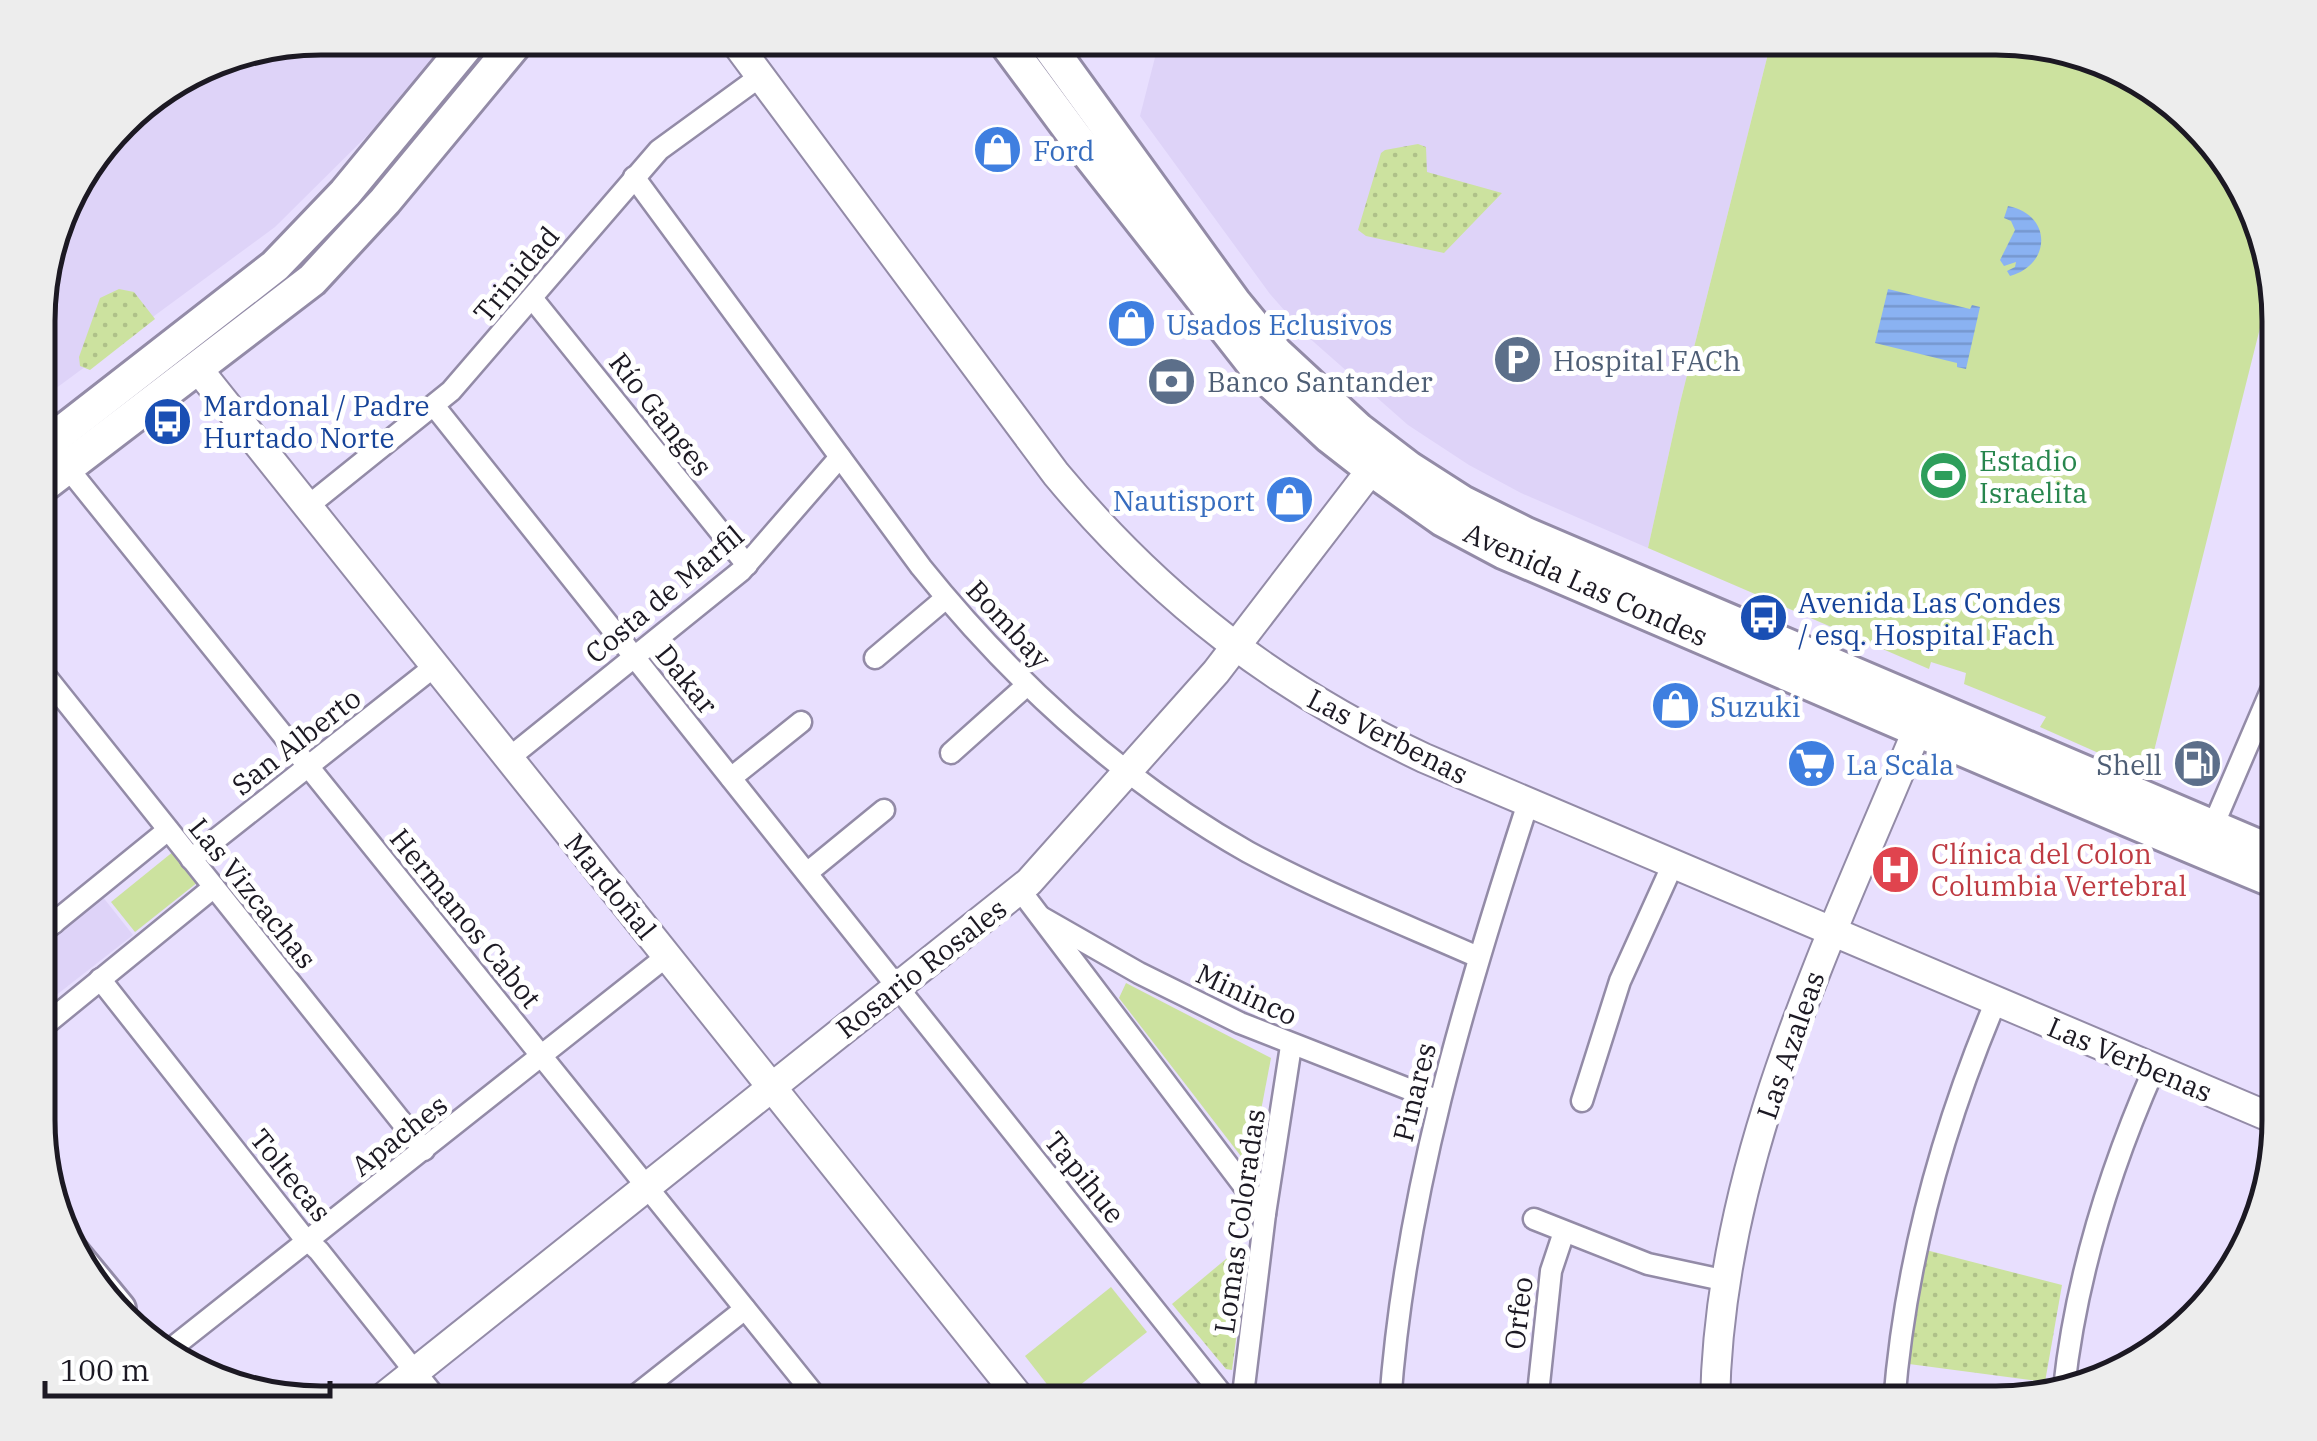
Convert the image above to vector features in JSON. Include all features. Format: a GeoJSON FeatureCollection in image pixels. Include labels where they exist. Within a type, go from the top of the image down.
{"type":"FeatureCollection","features":[{"type":"Feature","properties":{"kind":"main road"},"geometry":{"type":"LineString","coordinates":[[55,456],[267,273],[345,193],[458,56]]}},
{"type":"Feature","properties":{"kind":"main road"},"geometry":{"type":"LineString","coordinates":[[55,457],[198,369],[312,280],[505,56]]}},
{"type":"Feature","properties":{"kind":"main road","name":"Avenida Las Condes"},"geometry":{"type":"LineString","coordinates":[[1015,56],[1236,344],[1292,402],[1378,460]]}},
{"type":"Feature","properties":{"kind":"main road","name":"Avenida Las Condes"},"geometry":{"type":"LineString","coordinates":[[1056,56],[1254,328],[1378,460],[1444,520],[1503,552],[2261,847]]}},
{"type":"Feature","properties":{"kind":"main road"},"geometry":{"type":"LineString","coordinates":[[434,86],[442,106],[440,136]]}},
{"type":"Feature","properties":{"kind":"main road","name":"Avenida Las Condes"},"geometry":{"type":"LineString","coordinates":[[1923,716],[2052,790],[2261,876]]}},
{"type":"Feature","properties":{"kind":"street","name":"Las Verbenas"},"geometry":{"type":"LineString","coordinates":[[746,56],[1056,474],[1148,575],[1234,648],[1356,724],[1424,758],[2261,1114]]}},
{"type":"Feature","properties":{"kind":"street","name":"Trinidad"},"geometry":{"type":"LineString","coordinates":[[308,506],[435,407],[634,177],[676,136],[762,76]]}},
{"type":"Feature","properties":{"kind":"street","name":"Bombay"},"geometry":{"type":"LineString","coordinates":[[634,177],[946,598],[1027,685],[1128,772],[1204,825],[1290,874],[1478,957]]}},
{"type":"Feature","properties":{"kind":"street","name":"Río Ganges"},"geometry":{"type":"LineString","coordinates":[[532,298],[747,565]]}},
{"type":"Feature","properties":{"kind":"street","name":"Mardoñal"},"geometry":{"type":"LineString","coordinates":[[198,369],[1010,1386]]}},
{"type":"Feature","properties":{"kind":"street","name":"Dakar"},"geometry":{"type":"LineString","coordinates":[[435,407],[896,986]]}},
{"type":"Feature","properties":{"kind":"street","name":"Costa de Marfil"},"geometry":{"type":"LineString","coordinates":[[508,758],[747,565],[840,457]]}},
{"type":"Feature","properties":{"kind":"street","name":"Hermanos Cabot"},"geometry":{"type":"LineString","coordinates":[[55,460],[308,766],[806,1386]]}},
{"type":"Feature","properties":{"kind":"street","name":"Rosario Rosales"},"geometry":{"type":"LineString","coordinates":[[397,1386],[1020,890],[1234,648],[1378,460]]}},
{"type":"Feature","properties":{"kind":"street"},"geometry":{"type":"LineString","coordinates":[[875,658],[946,598]]}},
{"type":"Feature","properties":{"kind":"street","name":"San Alberto"},"geometry":{"type":"LineString","coordinates":[[191,859],[436,666]]}},
{"type":"Feature","properties":{"kind":"street"},"geometry":{"type":"LineString","coordinates":[[951,753],[1027,685]]}},
{"type":"Feature","properties":{"kind":"street","name":"Las Vizcachas"},"geometry":{"type":"LineString","coordinates":[[55,688],[424,1150]]}},
{"type":"Feature","properties":{"kind":"street"},"geometry":{"type":"LineString","coordinates":[[2213,826],[2261,714]]}},
{"type":"Feature","properties":{"kind":"street","name":"Las Azaleas"},"geometry":{"type":"LineString","coordinates":[[1717,1385],[1728,1282],[1747,1180],[1770,1095],[1832,931],[1923,716]]}},
{"type":"Feature","properties":{"kind":"street"},"geometry":{"type":"LineString","coordinates":[[731,778],[802,722]]}},
{"type":"Feature","properties":{"kind":"street","name":"Pinares"},"geometry":{"type":"LineString","coordinates":[[1392,1385],[1408,1247],[1439,1101],[1478,957],[1528,803]]}},
{"type":"Feature","properties":{"kind":"street"},"geometry":{"type":"LineString","coordinates":[[807,873],[884,810]]}},
{"type":"Feature","properties":{"kind":"street"},"geometry":{"type":"LineString","coordinates":[[55,922],[168,830]]}},
{"type":"Feature","properties":{"kind":"street"},"geometry":{"type":"LineString","coordinates":[[1582,1101],[1620,982],[1672,864]]}},
{"type":"Feature","properties":{"kind":"street"},"geometry":{"type":"LineString","coordinates":[[55,1016],[214,887]]}},
{"type":"Feature","properties":{"kind":"street","name":"Mininco"},"geometry":{"type":"LineString","coordinates":[[1020,890],[1265,1214]]}},
{"type":"Feature","properties":{"kind":"street","name":"Mininco"},"geometry":{"type":"LineString","coordinates":[[1041,917],[1189,999],[1291,1046],[1439,1101]]}},
{"type":"Feature","properties":{"kind":"street","name":"Apaches"},"geometry":{"type":"LineString","coordinates":[[178,1344],[667,956]]}},
{"type":"Feature","properties":{"kind":"street","name":"Toltecas"},"geometry":{"type":"LineString","coordinates":[[100,979],[425,1386]]}},
{"type":"Feature","properties":{"kind":"street","name":"Tapihue"},"geometry":{"type":"LineString","coordinates":[[896,986],[1215,1385]]}},
{"type":"Feature","properties":{"kind":"street"},"geometry":{"type":"LineString","coordinates":[[1896,1385],[1907,1292],[1931,1183],[1960,1090],[1996,1002]]}},
{"type":"Feature","properties":{"kind":"street","name":"Lomas Coloradas"},"geometry":{"type":"LineString","coordinates":[[1244,1385],[1291,1046]]}},
{"type":"Feature","properties":{"kind":"street"},"geometry":{"type":"LineString","coordinates":[[2065,1377],[2092,1239],[2119,1152],[2154,1069]]}},
{"type":"Feature","properties":{"kind":"street"},"geometry":{"type":"LineString","coordinates":[[1534,1219],[1648,1264],[1728,1282]]}},
{"type":"Feature","properties":{"kind":"street","name":"Orfeo"},"geometry":{"type":"LineString","coordinates":[[1539,1385],[1550,1271],[1564,1232]]}},
{"type":"Feature","properties":{"kind":"street"},"geometry":{"type":"LineString","coordinates":[[649,1386],[745,1308]]}},
{"type":"Feature","properties":{"kind":"shaded area"},"geometry":{"type":"Polygon","coordinates":[[[1156,55],[1768,55],[1680,403],[1648,548],[1521,493],[1408,425],[1307,336],[1270,294],[1140,116],[1156,55]]]}},
{"type":"Feature","properties":{"kind":"shaded area"},"geometry":{"type":"Polygon","coordinates":[[[304,56],[434,56],[392,111],[275,227],[55,389],[57,286],[69,236],[91,188],[110,159],[146,121],[219,75],[269,60],[304,56]]]}},
{"type":"Feature","properties":{"kind":"shaded area"},"geometry":{"type":"Polygon","coordinates":[[[102,896],[133,935],[55,996],[55,933],[102,896]]]}},
{"type":"Feature","properties":{"kind":"green space","name":"Estadio Israelita"},"geometry":{"type":"Polygon","coordinates":[[[1768,55],[2031,57],[2065,64],[2114,82],[2171,121],[2207,159],[2242,219],[2257,269],[2261,324],[2148,775],[2040,727],[2046,717],[1964,684],[1966,673],[1931,662],[1929,669],[1648,548],[1680,403],[1768,55]]]}},
{"type":"Feature","properties":{"kind":"green space"},"geometry":{"type":"Polygon","coordinates":[[[1418,144],[1426,147],[1427,172],[1502,193],[1444,253],[1366,236],[1358,230],[1381,153],[1418,144]]]}},
{"type":"Feature","properties":{"kind":"green space"},"geometry":{"type":"Polygon","coordinates":[[[119,289],[134,292],[155,319],[90,370],[80,366],[79,357],[100,298],[119,289]]]}},
{"type":"Feature","properties":{"kind":"green space"},"geometry":{"type":"Polygon","coordinates":[[[174,851],[198,882],[135,932],[111,902],[174,851]]]}},
{"type":"Feature","properties":{"kind":"green space"},"geometry":{"type":"Polygon","coordinates":[[[1126,983],[1271,1058],[1250,1168],[1119,998],[1126,983]]]}},
{"type":"Feature","properties":{"kind":"green space"},"geometry":{"type":"Polygon","coordinates":[[[1244,1244],[1248,1248],[1232,1370],[1226,1369],[1172,1304],[1244,1244]]]}},
{"type":"Feature","properties":{"kind":"green space"},"geometry":{"type":"Polygon","coordinates":[[[1926,1250],[2062,1285],[2045,1381],[1909,1364],[1926,1250]]]}},
{"type":"Feature","properties":{"kind":"green space"},"geometry":{"type":"Polygon","coordinates":[[[1111,1287],[1147,1332],[1079,1386],[1048,1386],[1025,1356],[1111,1287]]]}},
{"type":"Feature","properties":{"kind":"water"},"geometry":{"type":"Polygon","coordinates":[[[2008,206],[2033,219],[2041,240],[2033,262],[2010,276],[2007,271],[2016,262],[2004,266],[2000,260],[2015,230],[2011,221],[2004,218],[2008,206]]]}},
{"type":"Feature","properties":{"kind":"water"},"geometry":{"type":"Polygon","coordinates":[[[1888,289],[1970,309],[1972,305],[1980,307],[1966,369],[1957,367],[1957,363],[1875,343],[1888,289]]]}},
{"type":"Feature","properties":{"kind":"place","name":"Ford"},"geometry":{"type":"Point","coordinates":[998,150]}},
{"type":"Feature","properties":{"kind":"place","name":"Usados Eclusivos"},"geometry":{"type":"Point","coordinates":[1131,324]}},
{"type":"Feature","properties":{"kind":"place","name":"Hospital FACh"},"geometry":{"type":"Point","coordinates":[1518,360]}},
{"type":"Feature","properties":{"kind":"place","name":"Banco Santander"},"geometry":{"type":"Point","coordinates":[1172,381]}},
{"type":"Feature","properties":{"kind":"place","name":"Mardonal / Padre Hurtado Norte"},"geometry":{"type":"Point","coordinates":[168,421]}},
{"type":"Feature","properties":{"kind":"place","name":"Estadio Israelita"},"geometry":{"type":"Point","coordinates":[1944,476]}},
{"type":"Feature","properties":{"kind":"place","name":"Nautisport"},"geometry":{"type":"Point","coordinates":[1290,500]}},
{"type":"Feature","properties":{"kind":"place","name":"Avenida Las Condes / esq. Hospital Fach"},"geometry":{"type":"Point","coordinates":[1763,618]}},
{"type":"Feature","properties":{"kind":"place","name":"Suzuki"},"geometry":{"type":"Point","coordinates":[1675,706]}},
{"type":"Feature","properties":{"kind":"place","name":"La Scala"},"geometry":{"type":"Point","coordinates":[1811,764]}},
{"type":"Feature","properties":{"kind":"place","name":"Shell"},"geometry":{"type":"Point","coordinates":[2197,764]}},
{"type":"Feature","properties":{"kind":"place","name":"Clínica del Colon Columbia Vertebral"},"geometry":{"type":"Point","coordinates":[1896,869]}}]}
